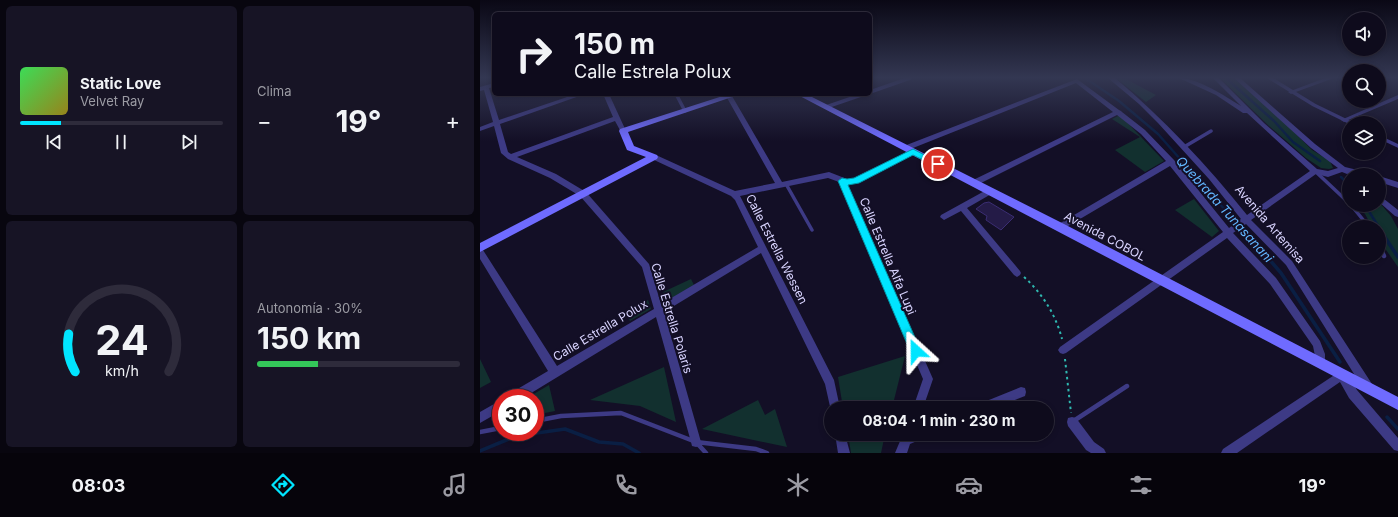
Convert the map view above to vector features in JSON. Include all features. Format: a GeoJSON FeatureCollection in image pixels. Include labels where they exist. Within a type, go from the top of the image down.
{"type":"FeatureCollection","features":[{"type":"Feature","properties":{"kind":"main road"},"geometry":{"type":"LineString","coordinates":[[623,131],[721,99]]}},
{"type":"Feature","properties":{"kind":"main road","name":"Avenida COBOL"},"geometry":{"type":"LineString","coordinates":[[810,99],[1060,227],[1398,404]]}},
{"type":"Feature","properties":{"kind":"main road","name":"Calle Estrella Wessen"},"geometry":{"type":"LineString","coordinates":[[623,131],[630,148],[654,157]]}},
{"type":"Feature","properties":{"kind":"main road"},"geometry":{"type":"LineString","coordinates":[[480,248],[654,157]]}},
{"type":"Feature","properties":{"kind":"street"},"geometry":{"type":"LineString","coordinates":[[490,99],[505,153],[510,157],[617,118]]}},
{"type":"Feature","properties":{"kind":"street"},"geometry":{"type":"LineString","coordinates":[[480,129],[567,99]]}},
{"type":"Feature","properties":{"kind":"street","name":"Calle Estrella Wessen"},"geometry":{"type":"LineString","coordinates":[[608,99],[623,131]]}},
{"type":"Feature","properties":{"kind":"street"},"geometry":{"type":"LineString","coordinates":[[735,99],[783,185]]}},
{"type":"Feature","properties":{"kind":"street"},"geometry":{"type":"LineString","coordinates":[[734,194],[829,175],[846,182],[856,181],[910,150],[1033,99]]}},
{"type":"Feature","properties":{"kind":"street"},"geometry":{"type":"LineString","coordinates":[[1102,99],[1143,132],[1171,162],[1227,232],[1273,281],[1317,344],[1320,354],[1320,363]]}},
{"type":"Feature","properties":{"kind":"street","name":"Avenida Artemisa"},"geometry":{"type":"LineString","coordinates":[[1136,99],[1212,177],[1241,223],[1289,263],[1369,389]]}},
{"type":"Feature","properties":{"kind":"street"},"geometry":{"type":"LineString","coordinates":[[1226,99],[1262,124]]}},
{"type":"Feature","properties":{"kind":"street"},"geometry":{"type":"LineString","coordinates":[[1237,99],[1262,124],[1315,171],[1328,174],[1342,170]]}},
{"type":"Feature","properties":{"kind":"street"},"geometry":{"type":"LineString","coordinates":[[1261,99],[1313,146],[1343,168]]}},
{"type":"Feature","properties":{"kind":"street"},"geometry":{"type":"LineString","coordinates":[[1353,116],[1393,99]]}},
{"type":"Feature","properties":{"kind":"street"},"geometry":{"type":"LineString","coordinates":[[974,183],[1119,112]]}},
{"type":"Feature","properties":{"kind":"street","name":"Calle Estrella Polaris"},"geometry":{"type":"LineString","coordinates":[[510,157],[553,176],[583,194],[646,266],[696,442]]}},
{"type":"Feature","properties":{"kind":"street","name":"Calle Estrella Wessen"},"geometry":{"type":"LineString","coordinates":[[654,157],[734,194],[743,206],[830,383],[834,401]]}},
{"type":"Feature","properties":{"kind":"street"},"geometry":{"type":"LineString","coordinates":[[1060,227],[1171,162]]}},
{"type":"Feature","properties":{"kind":"street"},"geometry":{"type":"LineString","coordinates":[[1064,350],[1227,232],[1315,171]]}},
{"type":"Feature","properties":{"kind":"street","name":"Calle Estrella Alfa Lupi"},"geometry":{"type":"LineString","coordinates":[[842,181],[928,379],[920,401]]}},
{"type":"Feature","properties":{"kind":"street"},"geometry":{"type":"LineString","coordinates":[[1386,181],[1398,185]]}},
{"type":"Feature","properties":{"kind":"street"},"geometry":{"type":"LineString","coordinates":[[944,217],[990,191]]}},
{"type":"Feature","properties":{"kind":"street"},"geometry":{"type":"LineString","coordinates":[[1386,204],[1398,214]]}},
{"type":"Feature","properties":{"kind":"street"},"geometry":{"type":"LineString","coordinates":[[962,207],[1017,273]]}},
{"type":"Feature","properties":{"kind":"street","name":"Calle Estrella Polux"},"geometry":{"type":"LineString","coordinates":[[528,389],[763,248]]}},
{"type":"Feature","properties":{"kind":"street"},"geometry":{"type":"LineString","coordinates":[[480,252],[555,372]]}},
{"type":"Feature","properties":{"kind":"street"},"geometry":{"type":"LineString","coordinates":[[1227,453],[1342,375],[1352,394],[1398,446]]}},
{"type":"Feature","properties":{"kind":"street"},"geometry":{"type":"LineString","coordinates":[[1000,401],[1021,392]]}},
{"type":"Feature","properties":{"kind":"street"},"geometry":{"type":"LineString","coordinates":[[480,418],[492,411]]}},
{"type":"Feature","properties":{"kind":"street"},"geometry":{"type":"LineString","coordinates":[[1072,422],[1090,446],[1100,453]]}},
{"type":"Feature","properties":{"kind":"street"},"geometry":{"type":"LineString","coordinates":[[841,441],[844,453]]}},
{"type":"Feature","properties":{"kind":"street"},"geometry":{"type":"LineString","coordinates":[[901,453],[906,441]]}},
{"type":"Feature","properties":{"kind":"lane"},"geometry":{"type":"LineString","coordinates":[[679,99],[685,111]]}},
{"type":"Feature","properties":{"kind":"lane"},"geometry":{"type":"LineString","coordinates":[[826,107],[849,99]]}},
{"type":"Feature","properties":{"kind":"lane"},"geometry":{"type":"LineString","coordinates":[[1305,99],[1342,119]]}},
{"type":"Feature","properties":{"kind":"lane"},"geometry":{"type":"LineString","coordinates":[[1184,147],[1211,132]]}},
{"type":"Feature","properties":{"kind":"lane"},"geometry":{"type":"LineString","coordinates":[[1386,140],[1398,146]]}},
{"type":"Feature","properties":{"kind":"lane"},"geometry":{"type":"LineString","coordinates":[[1315,171],[1342,196]]}},
{"type":"Feature","properties":{"kind":"lane"},"geometry":{"type":"LineString","coordinates":[[783,185],[812,230]]}},
{"type":"Feature","properties":{"kind":"lane"},"geometry":{"type":"LineString","coordinates":[[1357,212],[1363,220]]}},
{"type":"Feature","properties":{"kind":"lane"},"geometry":{"type":"LineString","coordinates":[[1072,422],[1128,386]]}},
{"type":"Feature","properties":{"kind":"lane"},"geometry":{"type":"LineString","coordinates":[[544,419],[561,416],[621,413],[696,442],[756,450],[767,453]]}},
{"type":"Feature","properties":{"kind":"lane"},"geometry":{"type":"LineString","coordinates":[[480,432],[492,430]]}},
{"type":"Feature","properties":{"kind":"lane","name":"Calle Estrella Polaris"},"geometry":{"type":"LineString","coordinates":[[696,442],[706,453]]}},
{"type":"Feature","properties":{"kind":"path"},"geometry":{"type":"LineString","coordinates":[[1017,273],[1029,282],[1048,305],[1062,336],[1072,422]]}},
{"type":"Feature","properties":{"kind":"green space"},"geometry":{"type":"Polygon","coordinates":[[[1142,99],[1150,99],[1146,102],[1142,99]]]}},
{"type":"Feature","properties":{"kind":"green space"},"geometry":{"type":"Polygon","coordinates":[[[1242,99],[1258,99],[1312,150],[1330,161],[1333,168],[1321,168],[1306,158],[1269,126],[1242,99]]]}},
{"type":"Feature","properties":{"kind":"green space"},"geometry":{"type":"Polygon","coordinates":[[[1120,115],[1164,161],[1145,172],[1115,150],[1140,137],[1112,119],[1120,115]]]}},
{"type":"Feature","properties":{"kind":"green space"},"geometry":{"type":"Polygon","coordinates":[[[1194,199],[1219,231],[1212,237],[1175,210],[1194,199]]]}},
{"type":"Feature","properties":{"kind":"green space"},"geometry":{"type":"Polygon","coordinates":[[[1386,210],[1391,216],[1398,229],[1398,267],[1386,250],[1386,220],[1368,220],[1363,212],[1386,212],[1386,210]]]}},
{"type":"Feature","properties":{"kind":"green space"},"geometry":{"type":"Polygon","coordinates":[[[691,279],[694,285],[665,302],[663,292],[691,279]]]}},
{"type":"Feature","properties":{"kind":"green space"},"geometry":{"type":"Polygon","coordinates":[[[648,300],[651,309],[630,321],[624,312],[648,300]]]}},
{"type":"Feature","properties":{"kind":"green space"},"geometry":{"type":"Polygon","coordinates":[[[905,356],[894,401],[842,401],[838,377],[905,356]]]}},
{"type":"Feature","properties":{"kind":"green space"},"geometry":{"type":"Polygon","coordinates":[[[480,359],[491,382],[480,388],[480,359]]]}},
{"type":"Feature","properties":{"kind":"green space"},"geometry":{"type":"Polygon","coordinates":[[[664,367],[676,422],[640,406],[590,400],[664,367]]]}},
{"type":"Feature","properties":{"kind":"green space"},"geometry":{"type":"Polygon","coordinates":[[[549,385],[555,411],[544,413],[544,389],[542,389],[549,385]]]}},
{"type":"Feature","properties":{"kind":"green space"},"geometry":{"type":"Polygon","coordinates":[[[758,400],[765,415],[775,409],[787,447],[702,429],[758,400]]]}},
{"type":"Feature","properties":{"kind":"green space"},"geometry":{"type":"Polygon","coordinates":[[[849,441],[884,441],[881,453],[851,453],[849,441]]]}},
{"type":"Feature","properties":{"kind":"building"},"geometry":{"type":"Polygon","coordinates":[[[989,202],[1014,217],[1001,230],[986,220],[987,216],[976,209],[984,203],[989,202]]]}},
{"type":"Feature","properties":{"kind":"waterway","name":"Quebrada Tunasanani"},"geometry":{"type":"LineString","coordinates":[[1116,99],[1158,134],[1249,237]]}},
{"type":"Feature","properties":{"kind":"waterway"},"geometry":{"type":"LineString","coordinates":[[1250,99],[1274,121],[1293,142],[1320,161]]}},
{"type":"Feature","properties":{"kind":"waterway"},"geometry":{"type":"LineString","coordinates":[[1369,212],[1374,220]]}},
{"type":"Feature","properties":{"kind":"waterway","name":"Quebrada Tunasanani"},"geometry":{"type":"LineString","coordinates":[[1249,236],[1281,273],[1340,362]]}},
{"type":"Feature","properties":{"kind":"waterway"},"geometry":{"type":"LineString","coordinates":[[1386,239],[1398,257]]}},
{"type":"Feature","properties":{"kind":"waterway","name":"Quebrada Tunasanani"},"geometry":{"type":"LineString","coordinates":[[1387,417],[1398,429]]}},
{"type":"Feature","properties":{"kind":"waterway"},"geometry":{"type":"LineString","coordinates":[[480,451],[516,436],[565,429],[599,442],[623,444],[639,453]]}},
{"type":"Feature","properties":{"kind":"route"},"geometry":{"type":"LineString","coordinates":[[916,351],[842,181],[856,181],[913,152],[938,164]]}}]}
